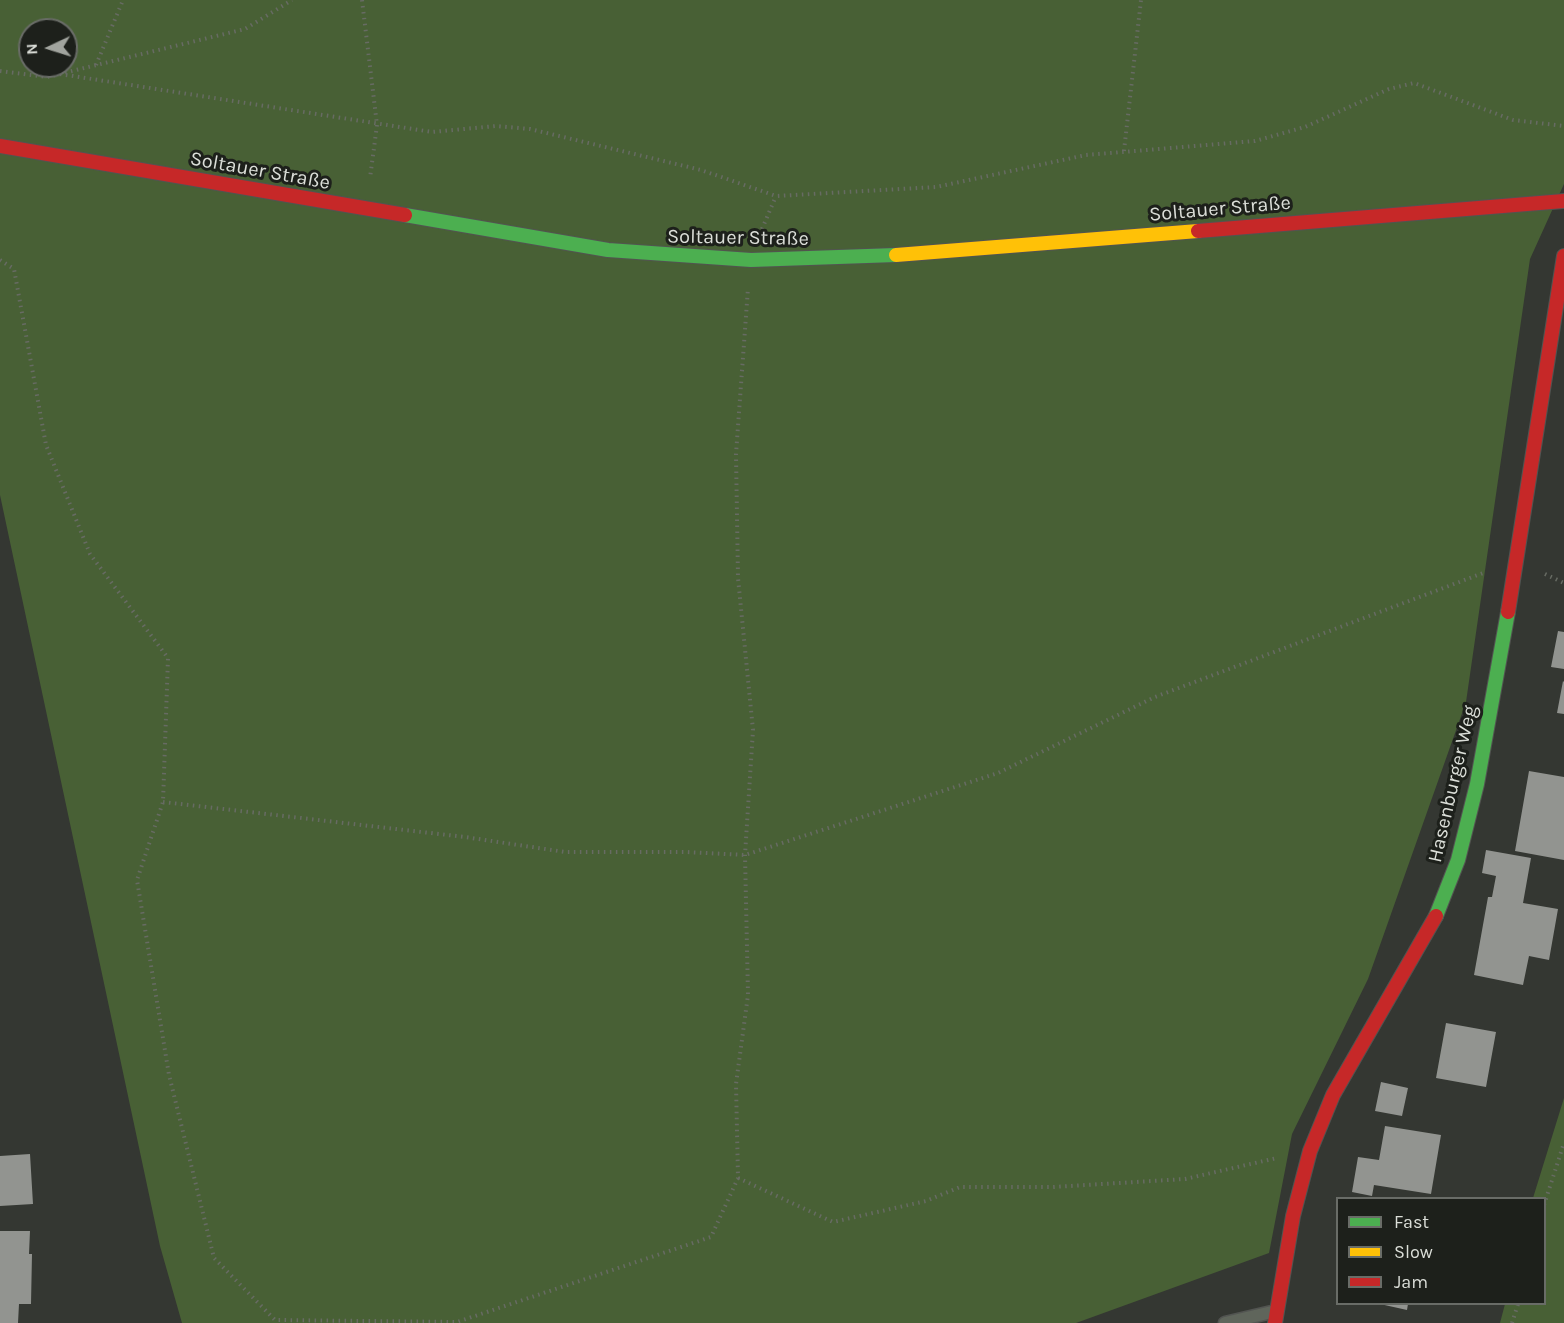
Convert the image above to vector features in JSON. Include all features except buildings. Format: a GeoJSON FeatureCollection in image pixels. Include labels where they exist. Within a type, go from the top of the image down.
{"type":"FeatureCollection","features":[{"type":"Feature","properties":{"kind":"street","name":"Soltauer Straße"},"geometry":{"type":"LineString","coordinates":[[0,146],[608,250],[751,260],[859,258],[1564,201]]}},
{"type":"Feature","properties":{"kind":"street","name":"Hasenburger Weg"},"geometry":{"type":"LineString","coordinates":[[1276,1317],[1293,1216],[1310,1151],[1333,1095],[1430,930],[1458,860],[1477,784],[1517,560],[1564,256]]}},
{"type":"Feature","properties":{"kind":"lane"},"geometry":{"type":"LineString","coordinates":[[1225,1323],[1276,1317]]}},
{"type":"Feature","properties":{"kind":"path"},"geometry":{"type":"LineString","coordinates":[[96,65],[123,0]]}},
{"type":"Feature","properties":{"kind":"path"},"geometry":{"type":"LineString","coordinates":[[78,70],[245,29],[292,0]]}},
{"type":"Feature","properties":{"kind":"path"},"geometry":{"type":"LineString","coordinates":[[362,0],[377,125],[369,185]]}},
{"type":"Feature","properties":{"kind":"path"},"geometry":{"type":"LineString","coordinates":[[1124,152],[1141,0]]}},
{"type":"Feature","properties":{"kind":"path"},"geometry":{"type":"LineString","coordinates":[[0,71],[18,73]]}},
{"type":"Feature","properties":{"kind":"path"},"geometry":{"type":"LineString","coordinates":[[78,77],[432,132],[496,126],[530,129],[701,170],[776,195],[936,187],[1086,155],[1255,141],[1305,128],[1389,89],[1414,83],[1513,120],[1564,126]]}},
{"type":"Feature","properties":{"kind":"path"},"geometry":{"type":"LineString","coordinates":[[0,260],[14,269],[46,445],[90,554],[168,658],[163,802],[137,880],[169,1075],[214,1258],[275,1320],[457,1322],[711,1237],[738,1178],[736,1084],[748,995],[745,855],[753,730],[738,578],[736,454],[751,260]]}},
{"type":"Feature","properties":{"kind":"path"},"geometry":{"type":"LineString","coordinates":[[163,802],[465,837],[565,852],[686,852],[745,855],[998,773],[1155,697],[1484,573]]}},
{"type":"Feature","properties":{"kind":"path"},"geometry":{"type":"LineString","coordinates":[[1546,1202],[1564,1143]]}},
{"type":"Feature","properties":{"kind":"path"},"geometry":{"type":"LineString","coordinates":[[738,1178],[833,1222],[926,1201],[960,1187],[1053,1187],[1185,1179],[1310,1151]]}},
{"type":"Feature","properties":{"kind":"path"},"geometry":{"type":"LineString","coordinates":[[1512,1323],[1518,1305]]}},
{"type":"Feature","properties":{"kind":"green space"},"geometry":{"type":"Polygon","coordinates":[[[0,0],[1564,0],[1564,184],[1530,259],[1466,702],[1368,979],[1292,1134],[1269,1253],[1076,1323],[182,1323],[160,1246],[0,495],[0,0]]]}},
{"type":"Feature","properties":{"kind":"green space"},"geometry":{"type":"Polygon","coordinates":[[[1564,1098],[1564,1323],[1500,1323],[1505,1305],[1546,1305],[1546,1197],[1533,1197],[1564,1098]]]}},
{"type":"Feature","properties":{"kind":"traffic: fast"},"geometry":{"type":"LineString","coordinates":[[405,215],[608,250],[751,260],[896,255]]}},
{"type":"Feature","properties":{"kind":"traffic: fast"},"geometry":{"type":"LineString","coordinates":[[1436,916],[1458,860],[1477,784],[1508,612]]}},
{"type":"Feature","properties":{"kind":"traffic: slow"},"geometry":{"type":"LineString","coordinates":[[896,255],[1198,231]]}},
{"type":"Feature","properties":{"kind":"traffic: jam"},"geometry":{"type":"LineString","coordinates":[[0,146],[405,215]]}},
{"type":"Feature","properties":{"kind":"traffic: jam"},"geometry":{"type":"LineString","coordinates":[[1198,231],[1564,201]]}},
{"type":"Feature","properties":{"kind":"traffic: jam"},"geometry":{"type":"LineString","coordinates":[[1508,612],[1564,256]]}},
{"type":"Feature","properties":{"kind":"traffic: jam"},"geometry":{"type":"LineString","coordinates":[[1275,1323],[1293,1216],[1310,1151],[1333,1095],[1436,916]]}}]}
